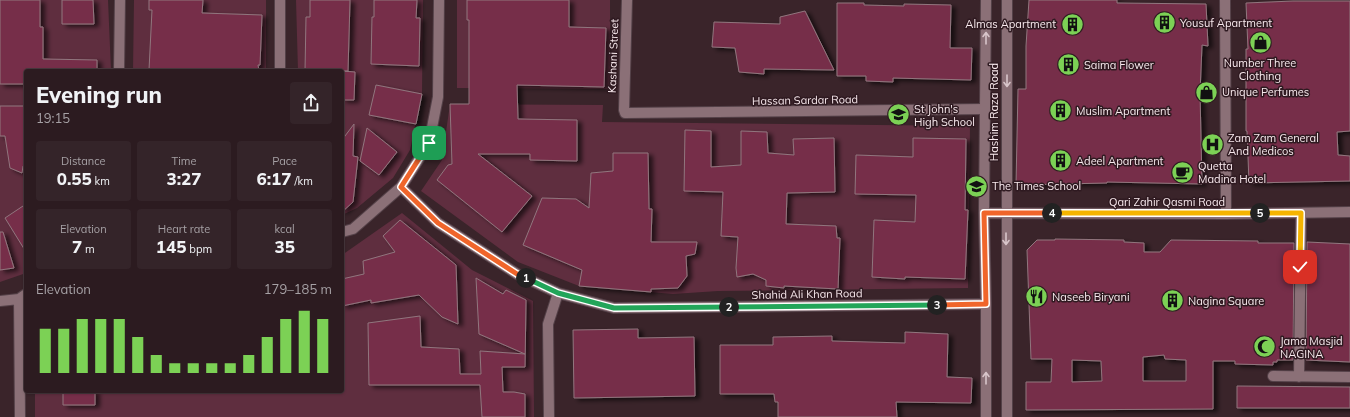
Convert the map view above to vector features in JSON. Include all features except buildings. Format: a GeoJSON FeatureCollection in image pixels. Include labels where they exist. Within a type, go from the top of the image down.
{"type":"FeatureCollection","features":[{"type":"Feature","properties":{"kind":"street"},"geometry":{"type":"LineString","coordinates":[[119,69],[120,0]]}},
{"type":"Feature","properties":{"kind":"street"},"geometry":{"type":"LineString","coordinates":[[280,0],[280,69]]}},
{"type":"Feature","properties":{"kind":"street"},"geometry":{"type":"LineString","coordinates":[[344,231],[353,229],[401,187],[429,143],[438,97],[439,0]]}},
{"type":"Feature","properties":{"kind":"street","name":"Kashani Street"},"geometry":{"type":"LineString","coordinates":[[625,113],[627,0]]}},
{"type":"Feature","properties":{"kind":"street","name":"Hashim Raza Road"},"geometry":{"type":"LineString","coordinates":[[986,0],[984,213],[986,417]]}},
{"type":"Feature","properties":{"kind":"street","name":"Hashim Raza Road"},"geometry":{"type":"LineString","coordinates":[[1007,0],[1007,417]]}},
{"type":"Feature","properties":{"kind":"street"},"geometry":{"type":"LineString","coordinates":[[1225,0],[1226,214]]}},
{"type":"Feature","properties":{"kind":"street","name":"Hassan Sardar Road"},"geometry":{"type":"LineString","coordinates":[[625,113],[985,109]]}},
{"type":"Feature","properties":{"kind":"street","name":"Shahid Ali Khan Road"},"geometry":{"type":"LineString","coordinates":[[401,187],[438,223],[517,274],[558,293],[614,308],[986,304]]}},
{"type":"Feature","properties":{"kind":"street","name":"Qari Zahir Qasmi Road"},"geometry":{"type":"LineString","coordinates":[[984,213],[1226,214],[1350,212]]}},
{"type":"Feature","properties":{"kind":"street"},"geometry":{"type":"LineString","coordinates":[[1299,377],[1301,213]]}},
{"type":"Feature","properties":{"kind":"street"},"geometry":{"type":"LineString","coordinates":[[549,417],[548,324],[558,293]]}},
{"type":"Feature","properties":{"kind":"street"},"geometry":{"type":"LineString","coordinates":[[0,301],[23,297],[20,417]]}},
{"type":"Feature","properties":{"kind":"street"},"geometry":{"type":"LineString","coordinates":[[1273,376],[1350,377]]}},
{"type":"Feature","properties":{"kind":"shaded area"},"geometry":{"type":"Polygon","coordinates":[[[0,0],[108,0],[111,69],[24,69],[24,274],[0,282],[0,0]]]}},
{"type":"Feature","properties":{"kind":"shaded area"},"geometry":{"type":"Polygon","coordinates":[[[134,0],[266,0],[266,69],[133,69],[134,0]]]}},
{"type":"Feature","properties":{"kind":"shaded area"},"geometry":{"type":"Polygon","coordinates":[[[296,0],[423,0],[422,94],[410,150],[393,178],[357,208],[344,214],[344,69],[298,69],[296,0]]]}},
{"type":"Feature","properties":{"kind":"shaded area"},"geometry":{"type":"Polygon","coordinates":[[[457,0],[610,0],[610,89],[457,88],[457,0]]]}},
{"type":"Feature","properties":{"kind":"shaded area"},"geometry":{"type":"Polygon","coordinates":[[[450,104],[603,105],[602,122],[970,126],[968,288],[718,291],[673,294],[579,286],[518,262],[421,191],[442,160],[450,104]]]}},
{"type":"Feature","properties":{"kind":"shaded area"},"geometry":{"type":"Polygon","coordinates":[[[402,213],[472,270],[533,301],[534,417],[35,417],[35,393],[344,393],[344,254],[402,213]]]}},
{"type":"Feature","properties":{"kind":"place","name":"Yousuf Apartment"},"geometry":{"type":"Point","coordinates":[1165,23]}},
{"type":"Feature","properties":{"kind":"place","name":"Almas Apartment"},"geometry":{"type":"Point","coordinates":[1072,24]}},
{"type":"Feature","properties":{"kind":"place","name":"Number Three Clothing"},"geometry":{"type":"Point","coordinates":[1260,43]}},
{"type":"Feature","properties":{"kind":"place","name":"Saima Flower"},"geometry":{"type":"Point","coordinates":[1069,65]}},
{"type":"Feature","properties":{"kind":"place","name":"Unique Perfumes"},"geometry":{"type":"Point","coordinates":[1207,92]}},
{"type":"Feature","properties":{"kind":"place","name":"Muslim Apartment"},"geometry":{"type":"Point","coordinates":[1060,111]}},
{"type":"Feature","properties":{"kind":"place","name":"St John's High School"},"geometry":{"type":"Point","coordinates":[898,115]}},
{"type":"Feature","properties":{"kind":"place","name":"Zam Zam General And Medicos"},"geometry":{"type":"Point","coordinates":[1212,144]}},
{"type":"Feature","properties":{"kind":"place","name":"Adeel Apartment"},"geometry":{"type":"Point","coordinates":[1061,161]}},
{"type":"Feature","properties":{"kind":"place","name":"Quetta Madina Hotel"},"geometry":{"type":"Point","coordinates":[1182,172]}},
{"type":"Feature","properties":{"kind":"place","name":"The Times School"},"geometry":{"type":"Point","coordinates":[976,186]}},
{"type":"Feature","properties":{"kind":"place","name":"Naseeb Biryani"},"geometry":{"type":"Point","coordinates":[1036,297]}},
{"type":"Feature","properties":{"kind":"place","name":"Nagina Square"},"geometry":{"type":"Point","coordinates":[1173,301]}},
{"type":"Feature","properties":{"kind":"place","name":"Jama Masjid NAGINA"},"geometry":{"type":"Point","coordinates":[1264,347]}},
{"type":"Feature","properties":{"kind":"route"},"geometry":{"type":"LineString","coordinates":[[429,143],[401,187],[438,223],[517,274],[558,293],[614,308],[986,304],[984,213],[1301,213],[1300,267]]}}]}
